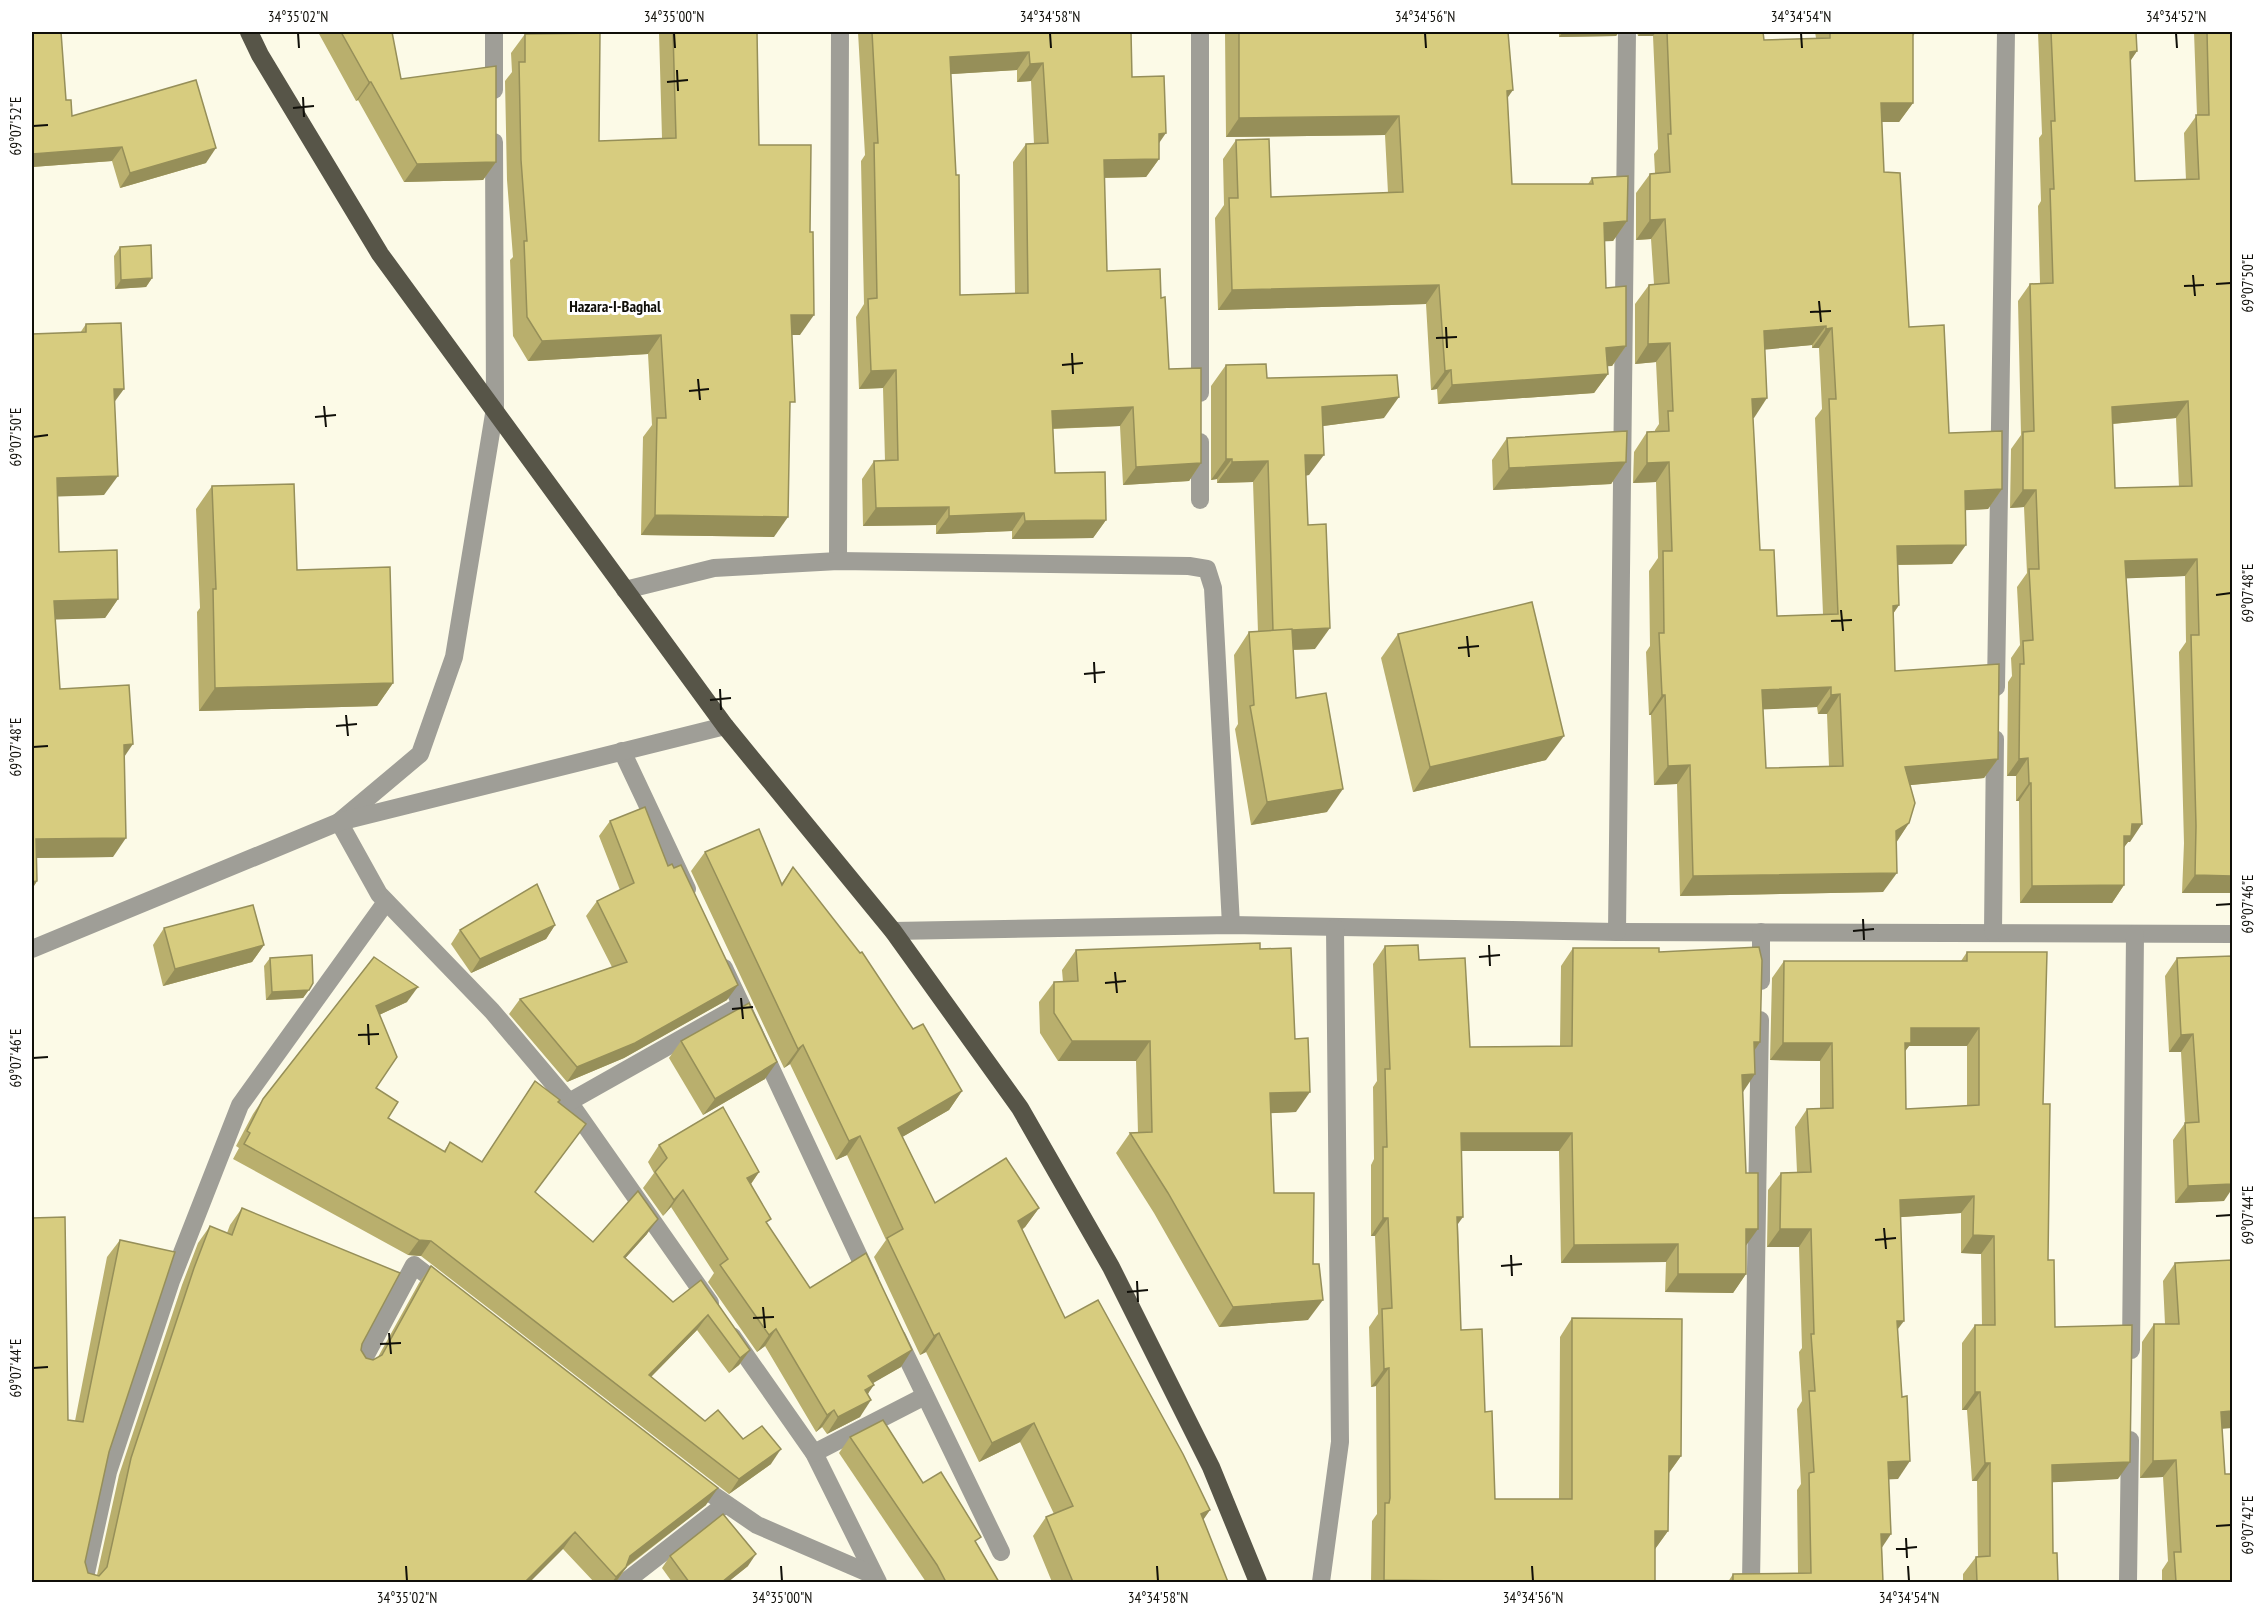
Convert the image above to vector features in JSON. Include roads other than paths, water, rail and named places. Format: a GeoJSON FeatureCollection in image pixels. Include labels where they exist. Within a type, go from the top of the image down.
{"type":"FeatureCollection","features":[{"type":"Feature","properties":{"kind":"main road"},"geometry":{"type":"LineString","coordinates":[[249,32],[260,55],[380,254],[495,408],[725,726],[892,931],[1020,1108],[1111,1267],[1211,1467],[1258,1582]]}},
{"type":"Feature","properties":{"kind":"street"},"geometry":{"type":"LineString","coordinates":[[339,822],[420,754],[454,657],[495,408],[494,32]]}},
{"type":"Feature","properties":{"kind":"street"},"geometry":{"type":"LineString","coordinates":[[838,561],[840,32]]}},
{"type":"Feature","properties":{"kind":"street"},"geometry":{"type":"LineString","coordinates":[[1200,32],[1200,406]]}},
{"type":"Feature","properties":{"kind":"street"},"geometry":{"type":"LineString","coordinates":[[1617,932],[1627,32]]}},
{"type":"Feature","properties":{"kind":"street"},"geometry":{"type":"LineString","coordinates":[[1992,932],[2006,32]]}},
{"type":"Feature","properties":{"kind":"street"},"geometry":{"type":"LineString","coordinates":[[1200,430],[1200,500]]}},
{"type":"Feature","properties":{"kind":"street"},"geometry":{"type":"LineString","coordinates":[[625,590],[714,568],[838,561],[1178,566],[1207,569],[1213,588],[1231,925]]}},
{"type":"Feature","properties":{"kind":"street"},"geometry":{"type":"LineString","coordinates":[[32,949],[339,822],[725,726]]}},
{"type":"Feature","properties":{"kind":"street"},"geometry":{"type":"LineString","coordinates":[[622,751],[697,910]]}},
{"type":"Feature","properties":{"kind":"street"},"geometry":{"type":"LineString","coordinates":[[339,822],[379,894],[492,1011],[569,1102],[814,1453],[875,1579]]}},
{"type":"Feature","properties":{"kind":"street"},"geometry":{"type":"LineString","coordinates":[[84,1582],[108,1472],[167,1292],[240,1105],[386,902]]}},
{"type":"Feature","properties":{"kind":"street"},"geometry":{"type":"LineString","coordinates":[[892,931],[1231,925],[1617,932],[2232,934]]}},
{"type":"Feature","properties":{"kind":"street"},"geometry":{"type":"LineString","coordinates":[[1321,1582],[1340,1442],[1335,928]]}},
{"type":"Feature","properties":{"kind":"street"},"geometry":{"type":"LineString","coordinates":[[1751,1582],[1761,932]]}},
{"type":"Feature","properties":{"kind":"street"},"geometry":{"type":"LineString","coordinates":[[2131,1370],[2135,934]]}},
{"type":"Feature","properties":{"kind":"street"},"geometry":{"type":"LineString","coordinates":[[717,952],[880,1301]]}},
{"type":"Feature","properties":{"kind":"street"},"geometry":{"type":"LineString","coordinates":[[569,1102],[741,1005]]}},
{"type":"Feature","properties":{"kind":"street"},"geometry":{"type":"LineString","coordinates":[[360,1366],[414,1265],[461,1301]]}},
{"type":"Feature","properties":{"kind":"street"},"geometry":{"type":"LineString","coordinates":[[890,1322],[1001,1552]]}},
{"type":"Feature","properties":{"kind":"street"},"geometry":{"type":"LineString","coordinates":[[814,1453],[925,1396]]}},
{"type":"Feature","properties":{"kind":"street"},"geometry":{"type":"LineString","coordinates":[[2128,1582],[2130,1417]]}},
{"type":"Feature","properties":{"kind":"street"},"geometry":{"type":"LineString","coordinates":[[677,1468],[724,1504],[757,1525],[875,1579]]}},
{"type":"Feature","properties":{"kind":"street"},"geometry":{"type":"LineString","coordinates":[[625,1582],[724,1504]]}},
{"type":"Feature","properties":{"kind":"district","name":"Hazara-I-Baghal"},"geometry":{"type":"Point","coordinates":[615,306]}}]}
